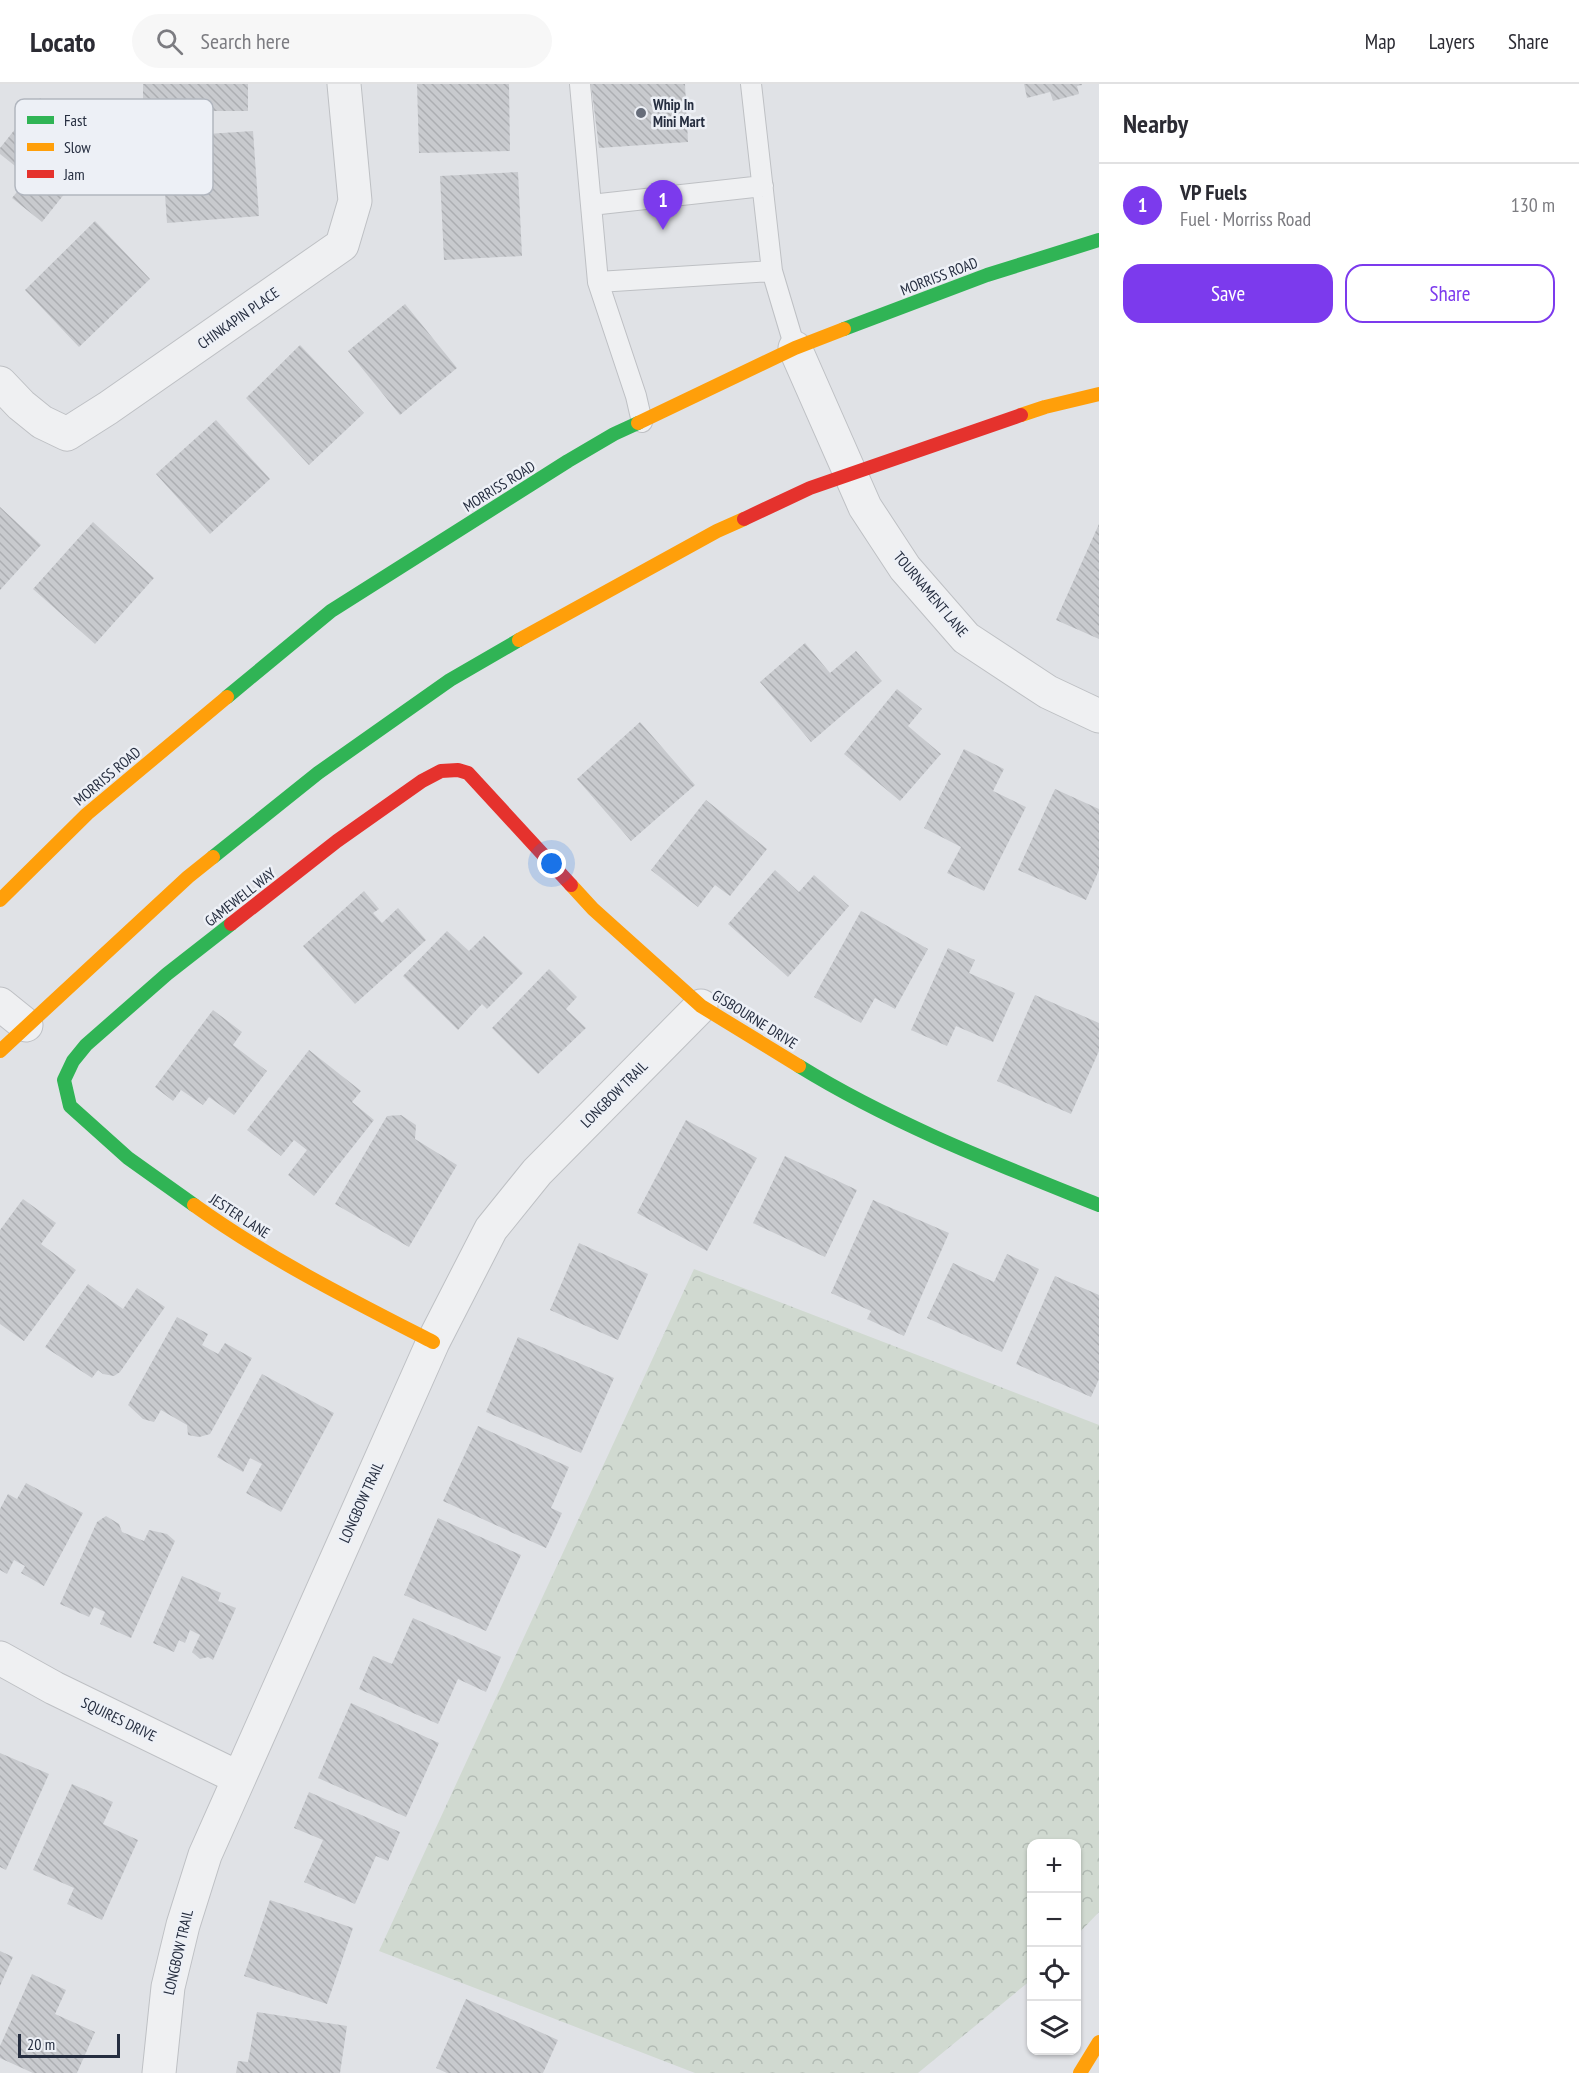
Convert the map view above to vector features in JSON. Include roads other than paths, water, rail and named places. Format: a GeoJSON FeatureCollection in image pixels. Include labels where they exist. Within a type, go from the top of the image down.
{"type":"FeatureCollection","features":[{"type":"Feature","properties":{"kind":"main road","name":"MORRISS ROAD"},"geometry":{"type":"LineString","coordinates":[[0,900],[87,813],[331,611],[568,461],[614,434],[795,348],[987,275],[1099,240]]}},
{"type":"Feature","properties":{"kind":"main road"},"geometry":{"type":"LineString","coordinates":[[0,1051],[188,877],[318,774],[450,680],[571,610],[717,531],[810,488],[1045,407],[1099,394]]}},
{"type":"Feature","properties":{"kind":"main road","name":"GISBOURNE DRIVE"},"geometry":{"type":"LineString","coordinates":[[458,770],[468,773],[476,781],[593,909],[701,1006],[838,1090],[978,1157],[1099,1205]]}},
{"type":"Feature","properties":{"kind":"main road","name":"GAMEWELL WAY"},"geometry":{"type":"LineString","coordinates":[[64,1080],[73,1061],[86,1045],[167,974],[337,841],[422,781],[441,771],[458,770]]}},
{"type":"Feature","properties":{"kind":"main road","name":"JESTER LANE"},"geometry":{"type":"LineString","coordinates":[[64,1080],[70,1106],[137,1165],[219,1223],[315,1282],[432,1342]]}},
{"type":"Feature","properties":{"kind":"main road"},"geometry":{"type":"LineString","coordinates":[[1080,2073],[1099,2042]]}},
{"type":"Feature","properties":{"kind":"street","name":"CHINKAPIN PLACE"},"geometry":{"type":"LineString","coordinates":[[0,382],[21,405],[42,422],[67,434],[342,245],[355,201],[344,84]]}},
{"type":"Feature","properties":{"kind":"street","name":"TOURNAMENT LANE"},"geometry":{"type":"LineString","coordinates":[[795,348],[865,507],[905,568],[966,638],[1048,692],[1099,716]]}},
{"type":"Feature","properties":{"kind":"street"},"geometry":{"type":"LineString","coordinates":[[0,1004],[26,1025]]}},
{"type":"Feature","properties":{"kind":"street","name":"LONGBOW TRAIL"},"geometry":{"type":"LineString","coordinates":[[159,2073],[168,1987],[183,1924],[205,1855],[432,1342],[491,1229],[537,1172],[701,1006]]}},
{"type":"Feature","properties":{"kind":"street","name":"SQUIRES DRIVE"},"geometry":{"type":"LineString","coordinates":[[0,1658],[54,1688],[239,1778]]}},
{"type":"Feature","properties":{"kind":"lane"},"geometry":{"type":"LineString","coordinates":[[580,84],[598,282],[636,396],[642,422]]}},
{"type":"Feature","properties":{"kind":"lane"},"geometry":{"type":"LineString","coordinates":[[752,84],[772,271],[795,348]]}},
{"type":"Feature","properties":{"kind":"lane"},"geometry":{"type":"LineString","coordinates":[[591,205],[763,186]]}},
{"type":"Feature","properties":{"kind":"lane"},"geometry":{"type":"LineString","coordinates":[[598,282],[772,271]]}},
{"type":"Feature","properties":{"kind":"place","name":"Whip In Mini Mart"},"geometry":{"type":"Point","coordinates":[641,113]}},
{"type":"Feature","properties":{"kind":"place","name":"VP Fuels"},"geometry":{"type":"Point","coordinates":[663,230]}}]}
